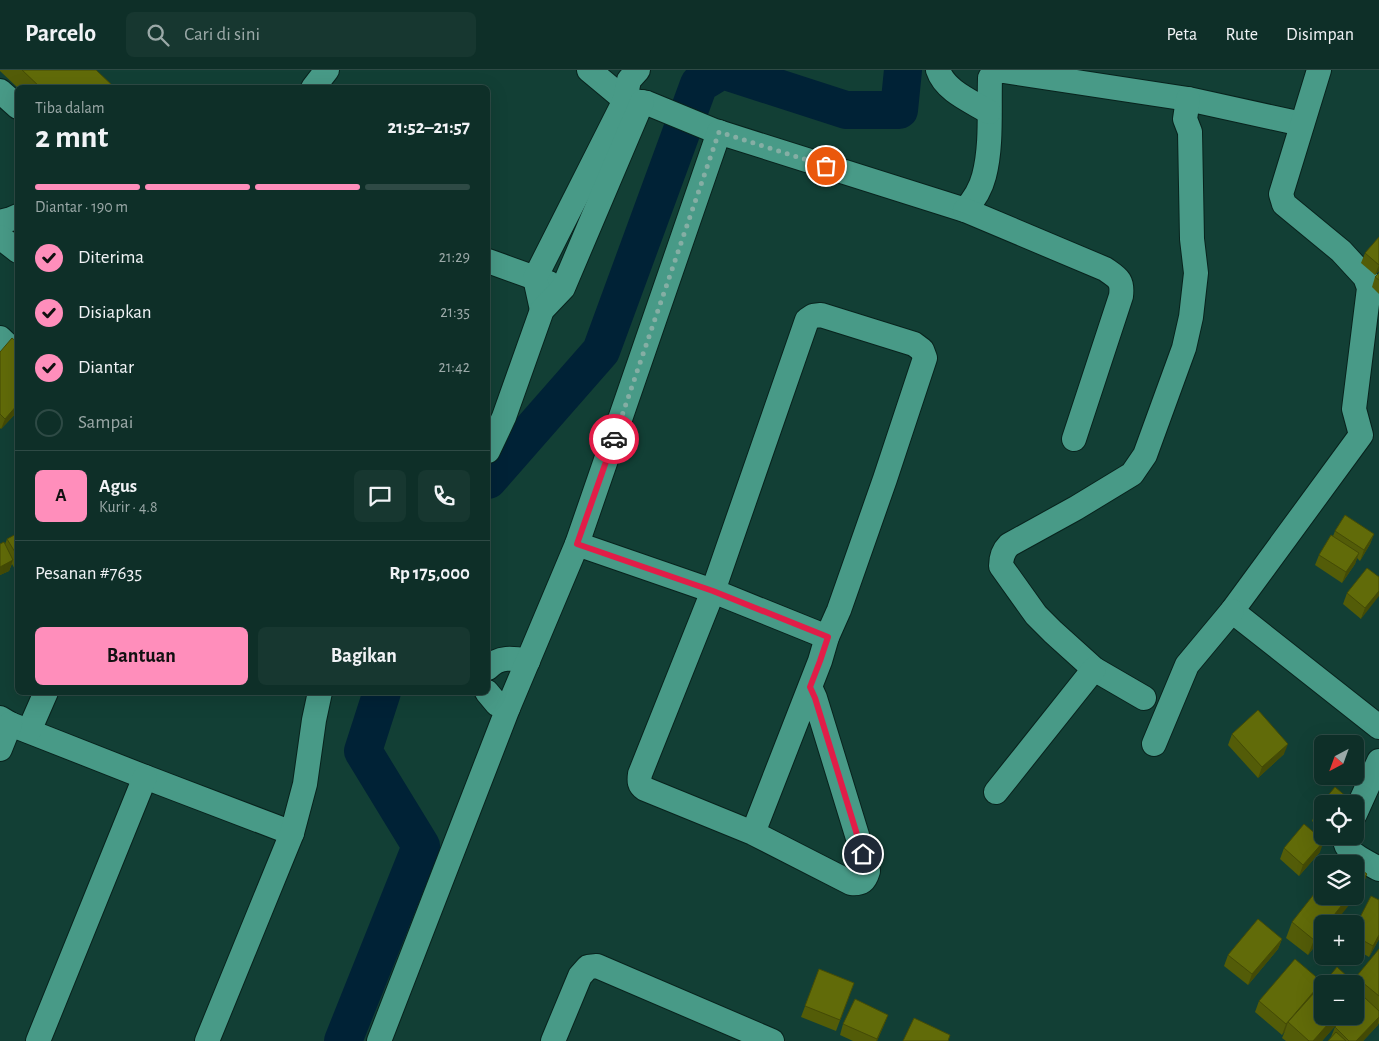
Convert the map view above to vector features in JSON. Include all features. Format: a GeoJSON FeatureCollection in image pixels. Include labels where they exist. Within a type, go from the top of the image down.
{"type":"FeatureCollection","features":[{"type":"Feature","properties":{"kind":"street"},"geometry":{"type":"LineString","coordinates":[[315,85],[327,70]]}},
{"type":"Feature","properties":{"kind":"street"},"geometry":{"type":"LineString","coordinates":[[589,70],[638,102],[717,132],[965,210],[1105,269],[1118,278],[1122,287],[1121,296],[1074,439]]}},
{"type":"Feature","properties":{"kind":"street"},"geometry":{"type":"LineString","coordinates":[[490,441],[496,414],[542,310],[563,288],[638,102],[629,80],[638,70]]}},
{"type":"Feature","properties":{"kind":"street"},"geometry":{"type":"LineString","coordinates":[[938,70],[945,82],[957,92],[989,112]]}},
{"type":"Feature","properties":{"kind":"street"},"geometry":{"type":"LineString","coordinates":[[965,210],[973,201],[984,178],[989,147],[990,78],[997,70],[1192,100],[1302,124]]}},
{"type":"Feature","properties":{"kind":"street"},"geometry":{"type":"LineString","coordinates":[[1154,744],[1187,665],[1232,611],[1361,435],[1354,409],[1369,288],[1365,277],[1341,251],[1284,204],[1281,194],[1319,70]]}},
{"type":"Feature","properties":{"kind":"street"},"geometry":{"type":"LineString","coordinates":[[0,92],[15,104]]}},
{"type":"Feature","properties":{"kind":"street"},"geometry":{"type":"LineString","coordinates":[[1144,698],[1094,670],[1036,616],[1000,566],[1004,550],[1009,545],[1132,474],[1145,455],[1184,348],[1192,310],[1196,273],[1192,239],[1190,132],[1184,119],[1192,100]]}},
{"type":"Feature","properties":{"kind":"street"},"geometry":{"type":"LineString","coordinates":[[542,310],[535,278],[638,102]]}},
{"type":"Feature","properties":{"kind":"street"},"geometry":{"type":"LineString","coordinates":[[379,1041],[508,708],[577,544],[717,132]]}},
{"type":"Feature","properties":{"kind":"street"},"geometry":{"type":"LineString","coordinates":[[0,222],[15,218]]}},
{"type":"Feature","properties":{"kind":"street"},"geometry":{"type":"LineString","coordinates":[[0,237],[15,249]]}},
{"type":"Feature","properties":{"kind":"street"},"geometry":{"type":"LineString","coordinates":[[490,262],[563,288]]}},
{"type":"Feature","properties":{"kind":"street"},"geometry":{"type":"LineString","coordinates":[[753,833],[839,610],[926,358],[922,350],[914,344],[820,315],[813,316],[807,320],[713,591],[640,774],[639,782],[645,789],[753,833],[851,883],[860,884],[865,880],[868,871],[810,687]]}},
{"type":"Feature","properties":{"kind":"street"},"geometry":{"type":"LineString","coordinates":[[0,338],[15,352]]}},
{"type":"Feature","properties":{"kind":"street"},"geometry":{"type":"LineString","coordinates":[[577,544],[713,591],[828,637]]}},
{"type":"Feature","properties":{"kind":"street"},"geometry":{"type":"LineString","coordinates":[[1232,611],[1379,727]]}},
{"type":"Feature","properties":{"kind":"street"},"geometry":{"type":"LineString","coordinates":[[490,665],[506,658],[528,661]]}},
{"type":"Feature","properties":{"kind":"street"},"geometry":{"type":"LineString","coordinates":[[996,792],[1094,670]]}},
{"type":"Feature","properties":{"kind":"street"},"geometry":{"type":"LineString","coordinates":[[0,749],[13,724],[43,695]]}},
{"type":"Feature","properties":{"kind":"street"},"geometry":{"type":"LineString","coordinates":[[207,1041],[292,833],[305,784],[319,695]]}},
{"type":"Feature","properties":{"kind":"street"},"geometry":{"type":"LineString","coordinates":[[489,695],[497,704],[508,708]]}},
{"type":"Feature","properties":{"kind":"street"},"geometry":{"type":"LineString","coordinates":[[13,724],[292,833]]}},
{"type":"Feature","properties":{"kind":"street"},"geometry":{"type":"LineString","coordinates":[[1364,795],[1379,762]]}},
{"type":"Feature","properties":{"kind":"street"},"geometry":{"type":"LineString","coordinates":[[38,1041],[145,777]]}},
{"type":"Feature","properties":{"kind":"street"},"geometry":{"type":"LineString","coordinates":[[1346,845],[1349,851],[1379,869]]}},
{"type":"Feature","properties":{"kind":"street"},"geometry":{"type":"LineString","coordinates":[[553,1041],[580,976],[588,967],[597,966],[772,1041]]}},
{"type":"Feature","properties":{"kind":"building"},"geometry":{"type":"Polygon","coordinates":[[[22,70],[96,70],[112,85],[38,85],[22,70]]]}},
{"type":"Feature","properties":{"kind":"building"},"geometry":{"type":"Polygon","coordinates":[[[1379,237],[1379,265],[1365,253],[1379,237]]]}},
{"type":"Feature","properties":{"kind":"building"},"geometry":{"type":"Polygon","coordinates":[[[12,338],[15,340],[15,407],[5,419],[0,414],[0,352],[12,338]]]}},
{"type":"Feature","properties":{"kind":"building"},"geometry":{"type":"Polygon","coordinates":[[[1345,515],[1374,534],[1364,550],[1335,531],[1345,515]]]}},
{"type":"Feature","properties":{"kind":"building"},"geometry":{"type":"Polygon","coordinates":[[[15,535],[15,552],[7,539],[15,535]]]}},
{"type":"Feature","properties":{"kind":"building"},"geometry":{"type":"Polygon","coordinates":[[[1331,535],[1359,553],[1346,572],[1319,555],[1331,535]]]}},
{"type":"Feature","properties":{"kind":"building"},"geometry":{"type":"Polygon","coordinates":[[[4,542],[13,560],[0,567],[0,544],[4,542]]]}},
{"type":"Feature","properties":{"kind":"building"},"geometry":{"type":"Polygon","coordinates":[[[1367,568],[1379,577],[1379,591],[1365,608],[1347,593],[1367,568]]]}},
{"type":"Feature","properties":{"kind":"building"},"geometry":{"type":"Polygon","coordinates":[[[1258,710],[1288,744],[1262,767],[1232,734],[1258,710]]]}},
{"type":"Feature","properties":{"kind":"building"},"geometry":{"type":"Polygon","coordinates":[[[1335,787],[1344,795],[1328,795],[1335,787]]]}},
{"type":"Feature","properties":{"kind":"building"},"geometry":{"type":"Polygon","coordinates":[[[1304,824],[1314,832],[1314,845],[1320,845],[1303,865],[1284,848],[1304,824]]]}},
{"type":"Feature","properties":{"kind":"building"},"geometry":{"type":"Polygon","coordinates":[[[1314,894],[1314,905],[1342,905],[1334,915],[1314,915],[1314,940],[1292,922],[1314,894]]]}},
{"type":"Feature","properties":{"kind":"building"},"geometry":{"type":"Polygon","coordinates":[[[1371,896],[1379,900],[1379,935],[1373,946],[1364,941],[1364,915],[1361,915],[1371,896]]]}},
{"type":"Feature","properties":{"kind":"building"},"geometry":{"type":"Polygon","coordinates":[[[1258,919],[1282,939],[1252,974],[1228,955],[1258,919]]]}},
{"type":"Feature","properties":{"kind":"building"},"geometry":{"type":"Polygon","coordinates":[[[1379,949],[1379,996],[1364,984],[1364,975],[1358,975],[1379,949]]]}},
{"type":"Feature","properties":{"kind":"building"},"geometry":{"type":"Polygon","coordinates":[[[1295,959],[1314,975],[1314,991],[1286,1024],[1259,1001],[1295,959]]]}},
{"type":"Feature","properties":{"kind":"building"},"geometry":{"type":"Polygon","coordinates":[[[1337,967],[1346,975],[1330,975],[1337,967]]]}},
{"type":"Feature","properties":{"kind":"building"},"geometry":{"type":"Polygon","coordinates":[[[819,969],[854,983],[840,1020],[805,1006],[819,969]]]}},
{"type":"Feature","properties":{"kind":"building"},"geometry":{"type":"Polygon","coordinates":[[[1314,993],[1314,1025],[1327,1025],[1313,1041],[1309,1041],[1288,1022],[1314,993]]]}},
{"type":"Feature","properties":{"kind":"building"},"geometry":{"type":"Polygon","coordinates":[[[1364,997],[1379,1011],[1379,1017],[1356,1041],[1349,1041],[1335,1027],[1337,1025],[1364,1025],[1364,997]]]}},
{"type":"Feature","properties":{"kind":"building"},"geometry":{"type":"Polygon","coordinates":[[[855,999],[888,1015],[877,1039],[843,1024],[855,999]]]}},
{"type":"Feature","properties":{"kind":"building"},"geometry":{"type":"Polygon","coordinates":[[[914,1018],[950,1035],[948,1041],[903,1041],[914,1018]]]}},
{"type":"Feature","properties":{"kind":"building"},"geometry":{"type":"Polygon","coordinates":[[[1336,1032],[1346,1041],[1328,1041],[1336,1032]]]}},
{"type":"Feature","properties":{"kind":"waterway"},"geometry":{"type":"LineString","coordinates":[[490,478],[601,351],[699,84],[722,70],[846,110],[899,110],[903,70]]}},
{"type":"Feature","properties":{"kind":"waterway"},"geometry":{"type":"LineString","coordinates":[[343,1041],[421,846],[363,751],[381,695]]}},
{"type":"Feature","properties":{"kind":"way so far"},"geometry":{"type":"LineString","coordinates":[[614,439],[719,132],[826,166]]}},
{"type":"Feature","properties":{"kind":"route"},"geometry":{"type":"LineString","coordinates":[[614,439],[577,544],[713,591],[828,637],[810,687],[863,854]]}}]}
